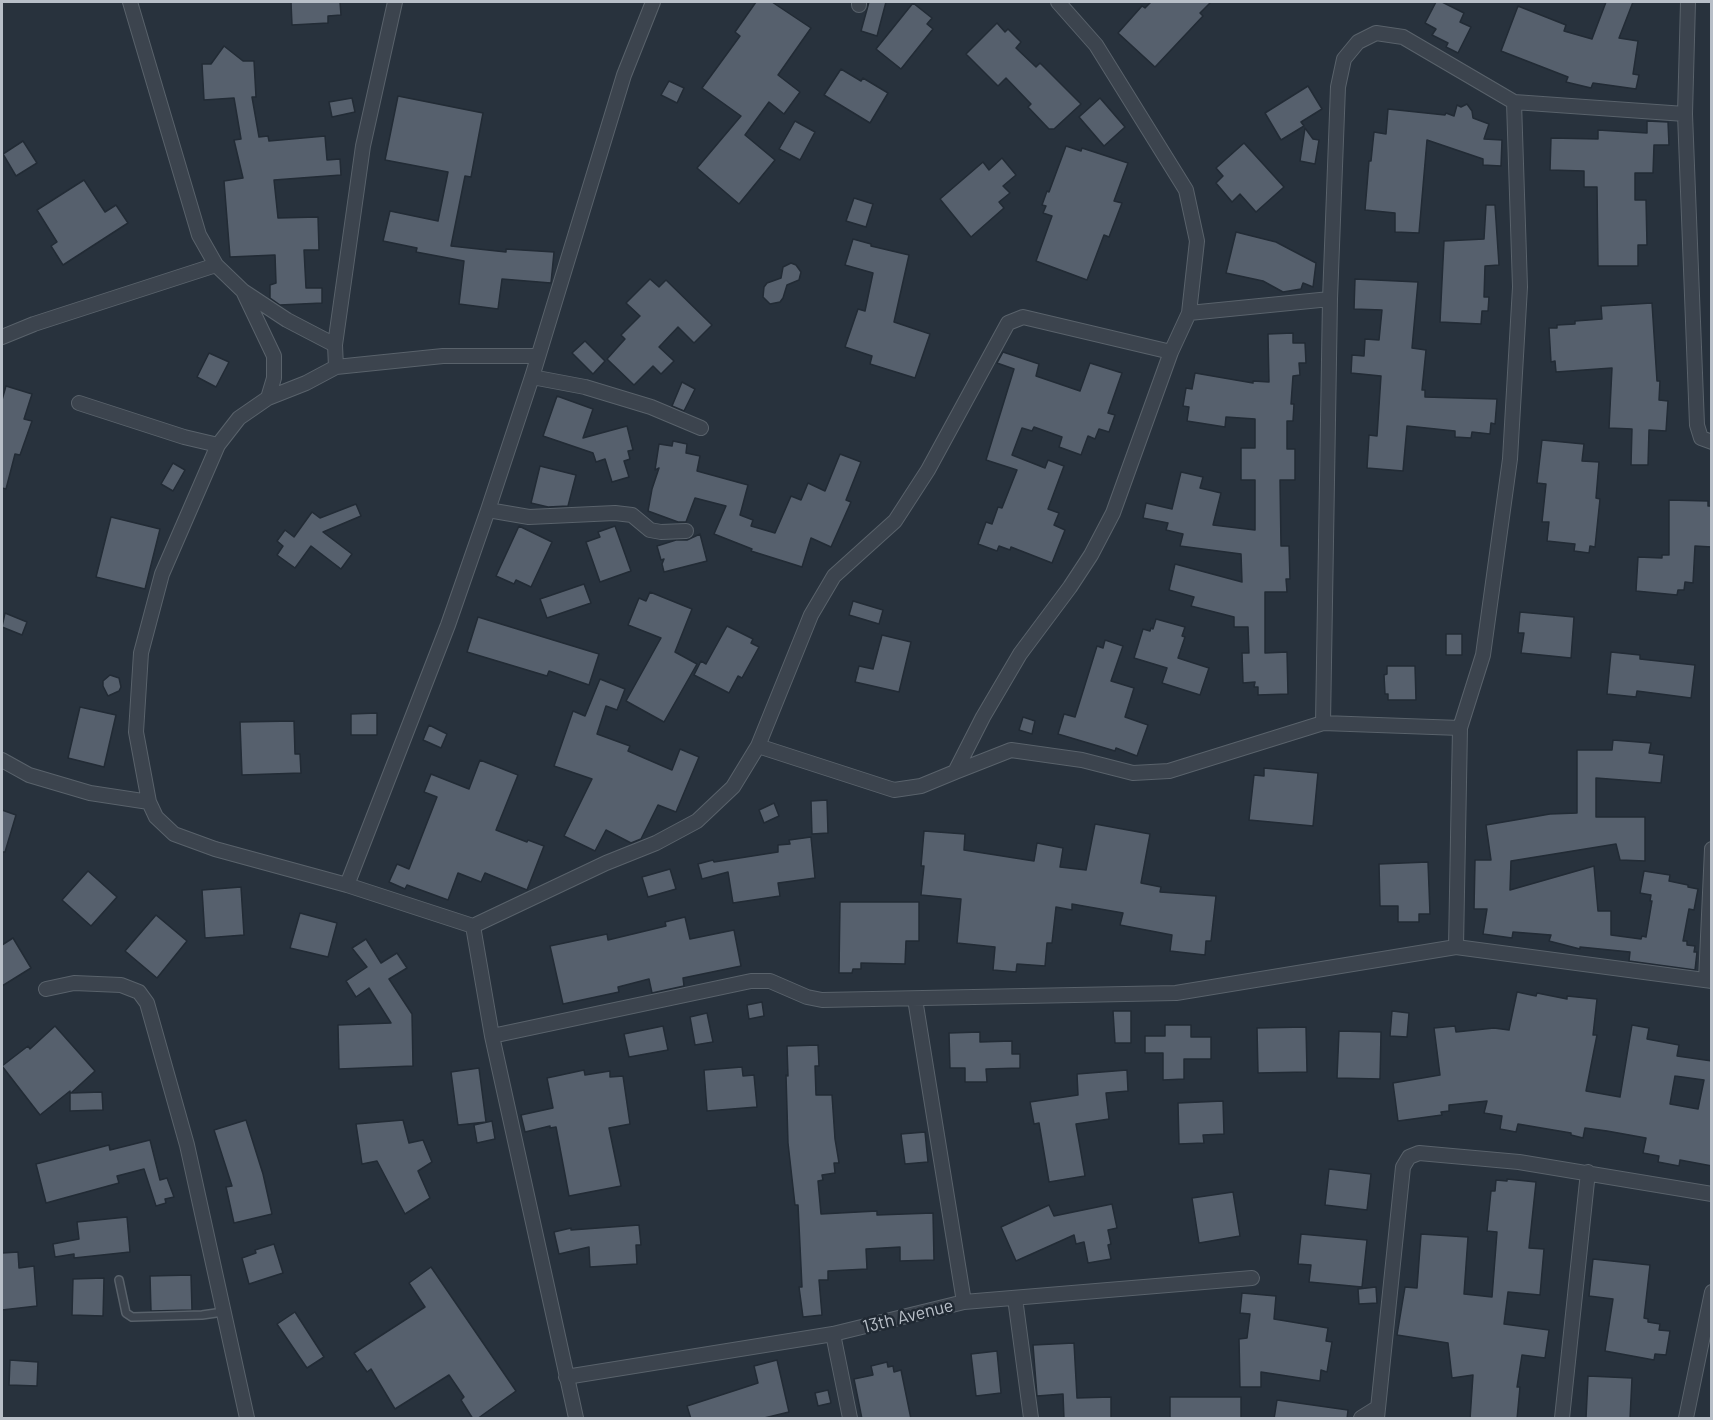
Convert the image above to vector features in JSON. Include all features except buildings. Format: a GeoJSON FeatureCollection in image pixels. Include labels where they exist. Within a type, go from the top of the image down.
{"type":"FeatureCollection","features":[{"type":"Feature","properties":{"kind":"street"},"geometry":{"type":"LineString","coordinates":[[130,2],[199,235],[216,265],[243,291],[287,320],[335,345]]}},
{"type":"Feature","properties":{"kind":"street"},"geometry":{"type":"LineString","coordinates":[[336,367],[335,345],[363,146],[395,2]]}},
{"type":"Feature","properties":{"kind":"street"},"geometry":{"type":"LineString","coordinates":[[347,885],[448,625],[488,510],[532,377],[536,356],[624,75],[653,2]]}},
{"type":"Feature","properties":{"kind":"street"},"geometry":{"type":"LineString","coordinates":[[955,772],[983,717],[1020,654],[1070,587],[1091,555],[1113,513],[1171,352],[1190,313],[1197,241],[1186,190],[1096,45],[1058,2]]}},
{"type":"Feature","properties":{"kind":"street"},"geometry":{"type":"LineString","coordinates":[[1688,2],[1684,114],[1696,424],[1701,438],[1712,442]]}},
{"type":"Feature","properties":{"kind":"street"},"geometry":{"type":"LineString","coordinates":[[1323,723],[1330,299],[1338,87],[1344,59],[1358,42],[1376,33],[1403,37],[1514,102],[1684,114]]}},
{"type":"Feature","properties":{"kind":"street"},"geometry":{"type":"LineString","coordinates":[[1456,947],[1460,728],[1483,655],[1510,459],[1520,286],[1514,102]]}},
{"type":"Feature","properties":{"kind":"street"},"geometry":{"type":"LineString","coordinates":[[2,337],[34,324],[216,265]]}},
{"type":"Feature","properties":{"kind":"street"},"geometry":{"type":"LineString","coordinates":[[243,291],[274,356],[273,378],[268,398]]}},
{"type":"Feature","properties":{"kind":"street"},"geometry":{"type":"LineString","coordinates":[[1190,313],[1330,299]]}},
{"type":"Feature","properties":{"kind":"street"},"geometry":{"type":"LineString","coordinates":[[536,356],[443,356],[336,367],[306,383],[268,398],[238,418],[218,445],[162,574],[141,653],[136,732],[149,802],[156,817],[174,834],[215,849],[347,885],[473,926],[606,863],[656,843],[698,821],[733,787],[758,746],[811,615],[834,576],[895,521],[928,470],[1008,323],[1023,317],[1171,352]]}},
{"type":"Feature","properties":{"kind":"street"},"geometry":{"type":"LineString","coordinates":[[532,377],[585,387],[651,407],[701,428]]}},
{"type":"Feature","properties":{"kind":"street"},"geometry":{"type":"LineString","coordinates":[[79,403],[184,437],[218,445]]}},
{"type":"Feature","properties":{"kind":"street"},"geometry":{"type":"LineString","coordinates":[[488,510],[529,518],[615,513],[632,515],[650,531],[686,531]]}},
{"type":"Feature","properties":{"kind":"street"},"geometry":{"type":"LineString","coordinates":[[758,746],[894,790],[921,786],[1011,750],[1082,760],[1133,773],[1168,771],[1323,723],[1460,728]]}},
{"type":"Feature","properties":{"kind":"street"},"geometry":{"type":"LineString","coordinates":[[2,760],[29,775],[90,793],[149,802]]}},
{"type":"Feature","properties":{"kind":"street"},"geometry":{"type":"LineString","coordinates":[[492,1036],[751,981],[770,981],[807,997],[822,1000],[1176,993],[1456,947],[1709,981],[1712,849]]}},
{"type":"Feature","properties":{"kind":"street"},"geometry":{"type":"LineString","coordinates":[[473,926],[492,1036],[576,1419]]}},
{"type":"Feature","properties":{"kind":"street"},"geometry":{"type":"LineString","coordinates":[[46,989],[74,983],[121,985],[139,992],[147,1003],[187,1145],[247,1419]]}},
{"type":"Feature","properties":{"kind":"street"},"geometry":{"type":"LineString","coordinates":[[915,999],[964,1302]]}},
{"type":"Feature","properties":{"kind":"street"},"geometry":{"type":"LineString","coordinates":[[1361,1419],[1377,1413],[1402,1167],[1409,1157],[1419,1153],[1519,1162],[1712,1194]]}},
{"type":"Feature","properties":{"kind":"street"},"geometry":{"type":"LineString","coordinates":[[1562,1419],[1588,1172]]}},
{"type":"Feature","properties":{"kind":"street","name":"13th Avenue"},"geometry":{"type":"LineString","coordinates":[[566,1377],[833,1334],[964,1302],[1252,1278]]}},
{"type":"Feature","properties":{"kind":"street"},"geometry":{"type":"LineString","coordinates":[[1686,1419],[1712,1292]]}},
{"type":"Feature","properties":{"kind":"street"},"geometry":{"type":"LineString","coordinates":[[1015,1298],[1031,1419]]}},
{"type":"Feature","properties":{"kind":"street"},"geometry":{"type":"LineString","coordinates":[[833,1334],[850,1419]]}},
{"type":"Feature","properties":{"kind":"lane"},"geometry":{"type":"LineString","coordinates":[[119,1280],[126,1313],[129,1316],[202,1316],[223,1312]]}}]}
